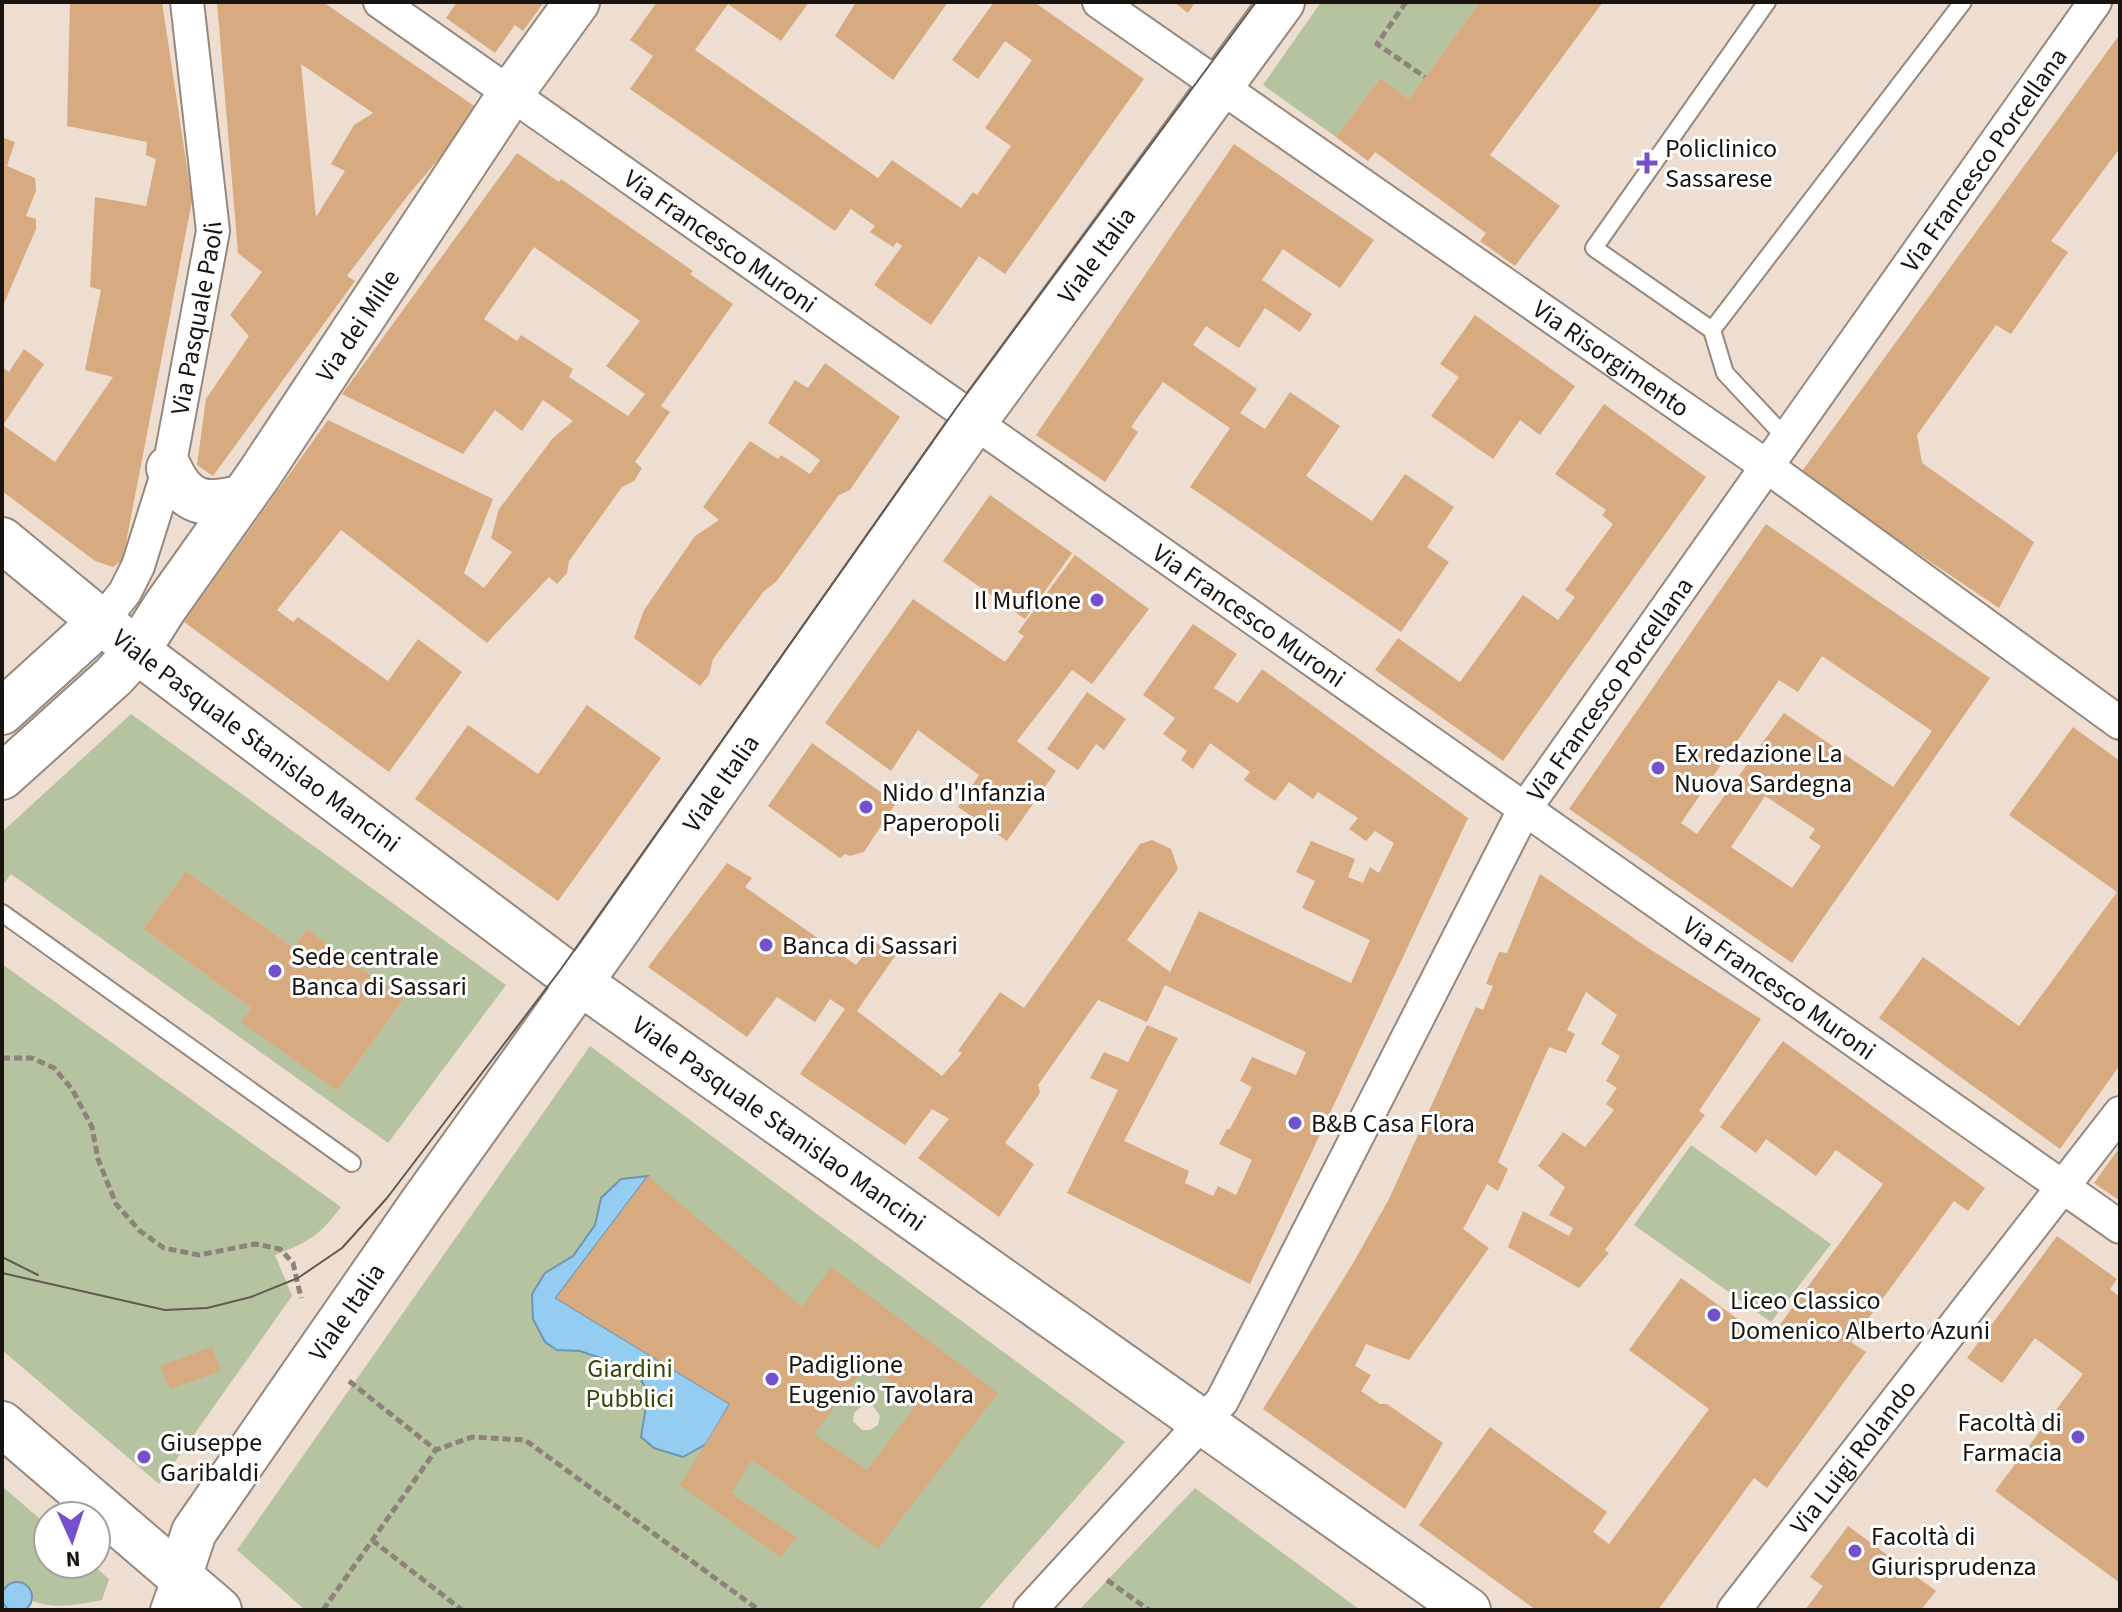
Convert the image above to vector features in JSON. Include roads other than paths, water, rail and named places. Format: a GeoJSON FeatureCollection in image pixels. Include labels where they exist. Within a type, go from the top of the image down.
{"type":"FeatureCollection","features":[{"type":"Feature","properties":{"kind":"street","name":"Via Pasquale Paoli"},"geometry":{"type":"LineString","coordinates":[[103,620],[125,592],[138,566],[169,468],[213,231],[187,2]]}},
{"type":"Feature","properties":{"kind":"street","name":"Via Francesco Muroni"},"geometry":{"type":"LineString","coordinates":[[380,2],[2120,1227]]}},
{"type":"Feature","properties":{"kind":"street","name":"Via dei Mille"},"geometry":{"type":"LineString","coordinates":[[2,777],[113,677],[137,651],[511,93],[577,2]]}},
{"type":"Feature","properties":{"kind":"street","name":"Via Risorgimento"},"geometry":{"type":"LineString","coordinates":[[1099,2],[1765,465],[2120,723]]}},
{"type":"Feature","properties":{"kind":"street","name":"Viale Italia"},"geometry":{"type":"LineString","coordinates":[[173,1592],[194,1532],[420,1206],[974,422],[1282,2]]}},
{"type":"Feature","properties":{"kind":"street","name":"Via Francesco Porcellana"},"geometry":{"type":"LineString","coordinates":[[1030,1610],[1222,1401],[1524,810],[2095,2]]}},
{"type":"Feature","properties":{"kind":"street"},"geometry":{"type":"LineString","coordinates":[[169,468],[178,487],[199,502],[221,503],[243,497]]}},
{"type":"Feature","properties":{"kind":"street","name":"Viale Pasquale Stanislao Mancini"},"geometry":{"type":"LineString","coordinates":[[2,540],[137,651],[580,982],[1468,1610]]}},
{"type":"Feature","properties":{"kind":"street"},"geometry":{"type":"LineString","coordinates":[[2,712],[103,620]]}},
{"type":"Feature","properties":{"kind":"street","name":"Via Luigi Rolando"},"geometry":{"type":"LineString","coordinates":[[1734,1610],[2120,1113]]}},
{"type":"Feature","properties":{"kind":"street"},"geometry":{"type":"LineString","coordinates":[[2,1424],[173,1592],[219,1610]]}},
{"type":"Feature","properties":{"kind":"lane"},"geometry":{"type":"LineString","coordinates":[[1767,2],[1594,248],[1712,330],[1725,373],[1785,437]]}},
{"type":"Feature","properties":{"kind":"lane"},"geometry":{"type":"LineString","coordinates":[[1712,330],[1963,2]]}},
{"type":"Feature","properties":{"kind":"lane"},"geometry":{"type":"LineString","coordinates":[[2,913],[352,1163]]}},
{"type":"Feature","properties":{"kind":"water"},"geometry":{"type":"Polygon","coordinates":[[[648,1176],[556,1298],[730,1404],[706,1444],[683,1457],[654,1448],[641,1437],[648,1394],[641,1379],[621,1365],[580,1351],[557,1350],[545,1342],[533,1319],[532,1294],[545,1273],[573,1256],[595,1225],[601,1198],[621,1179],[648,1176]]]}},
{"type":"Feature","properties":{"kind":"water"},"geometry":{"type":"Polygon","coordinates":[[[17,1582],[28,1586],[32,1597],[28,1608],[17,1612],[6,1608],[2,1597],[6,1586],[17,1582]]]}},
{"type":"Feature","properties":{"kind":"tram line"},"geometry":{"type":"LineString","coordinates":[[2,1273],[165,1310],[207,1308],[251,1297],[298,1278],[342,1248],[387,1198],[561,969],[957,407],[1256,2]]}},
{"type":"Feature","properties":{"kind":"tram line"},"geometry":{"type":"LineString","coordinates":[[2,1257],[38,1275]]}},
{"type":"Feature","properties":{"kind":"place","name":"Policlinico Sassarese"},"geometry":{"type":"Point","coordinates":[1647,163]}},
{"type":"Feature","properties":{"kind":"place","name":"Il Muflone"},"geometry":{"type":"Point","coordinates":[1097,600]}},
{"type":"Feature","properties":{"kind":"place","name":"Ex redazione La Nuova Sardegna"},"geometry":{"type":"Point","coordinates":[1658,768]}},
{"type":"Feature","properties":{"kind":"place","name":"Nido d'Infanzia Paperopoli"},"geometry":{"type":"Point","coordinates":[866,807]}},
{"type":"Feature","properties":{"kind":"place","name":"Banca di Sassari"},"geometry":{"type":"Point","coordinates":[766,945]}},
{"type":"Feature","properties":{"kind":"place","name":"Sede centrale Banca di Sassari"},"geometry":{"type":"Point","coordinates":[275,971]}},
{"type":"Feature","properties":{"kind":"place","name":"B&B Casa Flora"},"geometry":{"type":"Point","coordinates":[1295,1123]}},
{"type":"Feature","properties":{"kind":"place","name":"Liceo Classico Domenico Alberto Azuni"},"geometry":{"type":"Point","coordinates":[1714,1315]}},
{"type":"Feature","properties":{"kind":"place","name":"Padiglione Eugenio Tavolara"},"geometry":{"type":"Point","coordinates":[772,1379]}},
{"type":"Feature","properties":{"kind":"place","name":"Facoltà di Farmacia"},"geometry":{"type":"Point","coordinates":[2078,1437]}},
{"type":"Feature","properties":{"kind":"place","name":"Giuseppe Garibaldi"},"geometry":{"type":"Point","coordinates":[144,1457]}},
{"type":"Feature","properties":{"kind":"place","name":"Facoltà di Giurisprudenza"},"geometry":{"type":"Point","coordinates":[1855,1551]}},
{"type":"Feature","properties":{"kind":"park label","name":"Giardini Pubblici"},"geometry":{"type":"Point","coordinates":[630,1383]}}]}
